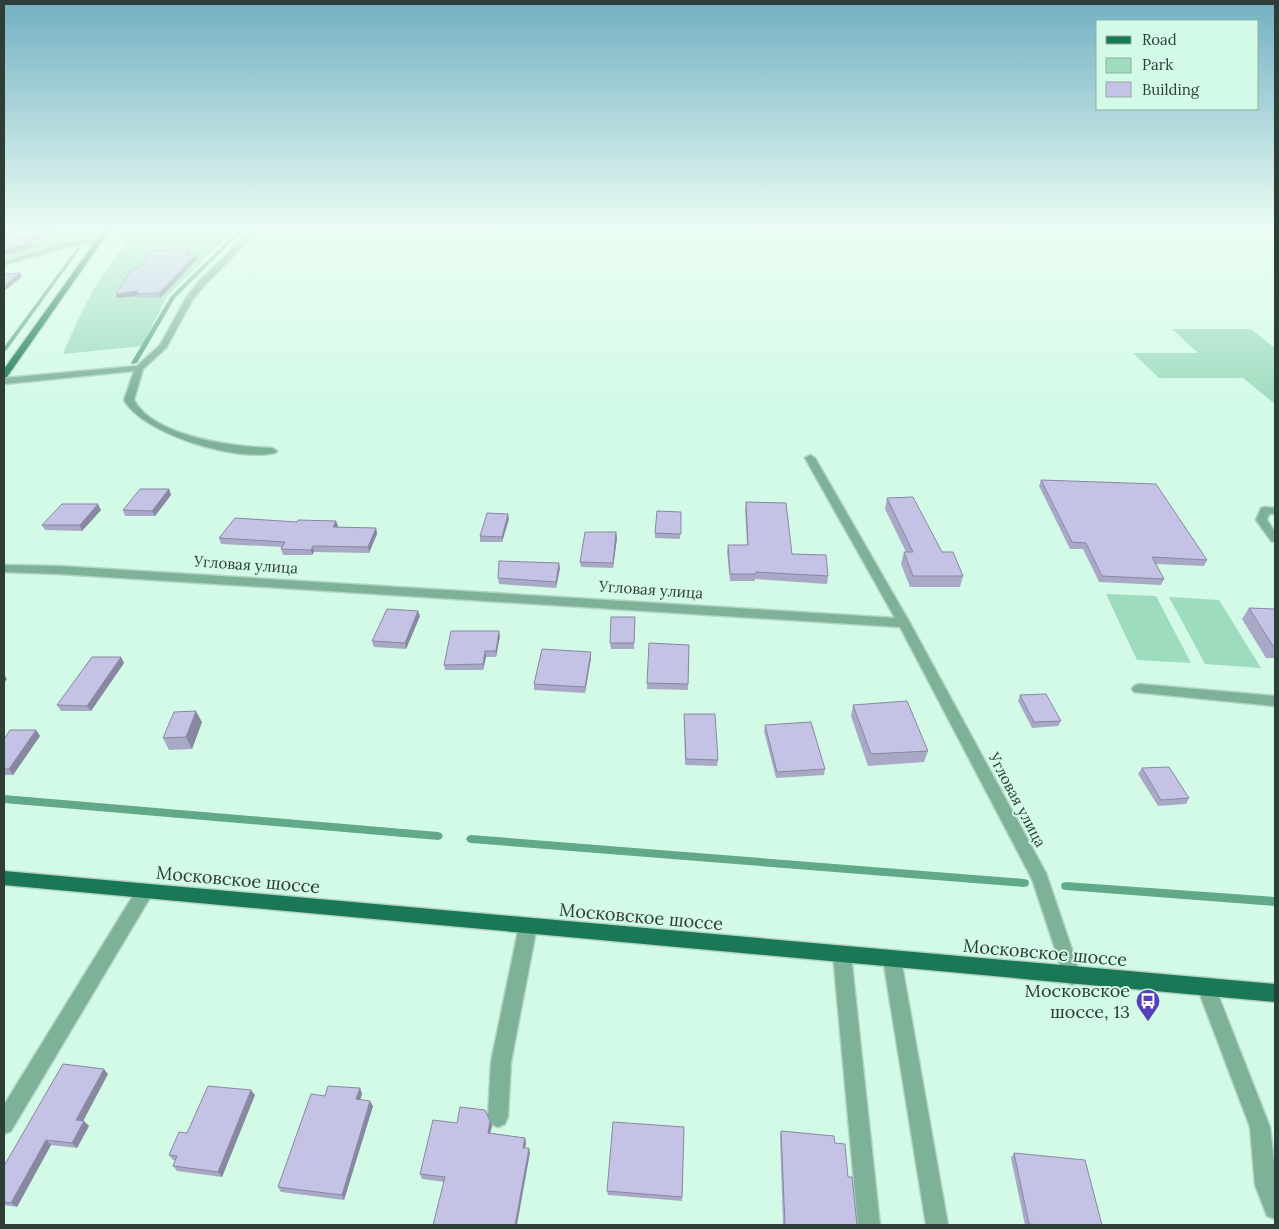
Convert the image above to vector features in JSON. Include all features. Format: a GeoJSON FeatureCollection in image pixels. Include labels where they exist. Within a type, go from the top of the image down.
{"type":"FeatureCollection","features":[{"type":"Feature","properties":{"kind":"main road"},"geometry":{"type":"LineString","coordinates":[[4,375],[65,288]]}},
{"type":"Feature","properties":{"kind":"main road","name":"Московское шоссе"},"geometry":{"type":"LineString","coordinates":[[4,878],[1275,993]]}},
{"type":"Feature","properties":{"kind":"street"},"geometry":{"type":"LineString","coordinates":[[198,288],[190,298],[163,346],[139,368],[130,400],[142,416],[177,436],[204,445],[232,450],[272,451]]}},
{"type":"Feature","properties":{"kind":"street"},"geometry":{"type":"LineString","coordinates":[[4,381],[139,368]]}},
{"type":"Feature","properties":{"kind":"street"},"geometry":{"type":"LineString","coordinates":[[810,458],[904,623]]}},
{"type":"Feature","properties":{"kind":"street"},"geometry":{"type":"LineString","coordinates":[[1275,511],[1265,510],[1261,520],[1275,538]]}},
{"type":"Feature","properties":{"kind":"street","name":"Угловая улица"},"geometry":{"type":"LineString","coordinates":[[4,569],[69,570],[904,623],[1040,878],[1072,976]]}},
{"type":"Feature","properties":{"kind":"street"},"geometry":{"type":"LineString","coordinates":[[1139,689],[1275,701]]}},
{"type":"Feature","properties":{"kind":"street"},"geometry":{"type":"LineString","coordinates":[[4,1124],[145,891]]}},
{"type":"Feature","properties":{"kind":"street"},"geometry":{"type":"LineString","coordinates":[[498,1117],[501,1062],[528,926]]}},
{"type":"Feature","properties":{"kind":"street"},"geometry":{"type":"LineString","coordinates":[[842,955],[869,1225]]}},
{"type":"Feature","properties":{"kind":"street"},"geometry":{"type":"LineString","coordinates":[[892,959],[937,1225]]}},
{"type":"Feature","properties":{"kind":"street"},"geometry":{"type":"LineString","coordinates":[[1206,987],[1260,1127],[1266,1185],[1275,1208]]}},
{"type":"Feature","properties":{"kind":"green space"},"geometry":{"type":"Polygon","coordinates":[[[95,288],[175,288],[167,296],[142,346],[63,354],[95,288]]]}},
{"type":"Feature","properties":{"kind":"green space"},"geometry":{"type":"Polygon","coordinates":[[[1172,329],[1251,329],[1275,348],[1275,404],[1243,378],[1159,378],[1133,353],[1198,353],[1172,329]]]}},
{"type":"Feature","properties":{"kind":"green space"},"geometry":{"type":"Polygon","coordinates":[[[1106,594],[1156,596],[1191,663],[1137,660],[1106,594]]]}},
{"type":"Feature","properties":{"kind":"green space"},"geometry":{"type":"Polygon","coordinates":[[[1169,597],[1219,600],[1261,668],[1205,664],[1169,597]]]}},
{"type":"Feature","properties":{"kind":"building"},"geometry":{"type":"Polygon","coordinates":[[[119,288],[164,288],[159,293],[136,294],[138,291],[116,294],[119,288]]]}},
{"type":"Feature","properties":{"kind":"building"},"geometry":{"type":"Polygon","coordinates":[[[1041,480],[1156,484],[1207,560],[1152,557],[1164,579],[1102,576],[1086,543],[1072,542],[1041,480]]]}},
{"type":"Feature","properties":{"kind":"building"},"geometry":{"type":"Polygon","coordinates":[[[140,489],[169,489],[152,511],[123,510],[140,489]]]}},
{"type":"Feature","properties":{"kind":"building"},"geometry":{"type":"Polygon","coordinates":[[[913,497],[942,552],[953,552],[963,576],[913,576],[904,552],[913,552],[887,498],[913,497]]]}},
{"type":"Feature","properties":{"kind":"building"},"geometry":{"type":"Polygon","coordinates":[[[746,502],[786,503],[792,554],[826,555],[828,576],[756,572],[756,574],[730,574],[728,545],[748,545],[746,502]]]}},
{"type":"Feature","properties":{"kind":"building"},"geometry":{"type":"Polygon","coordinates":[[[62,504],[98,504],[80,525],[42,525],[62,504]]]}},
{"type":"Feature","properties":{"kind":"building"},"geometry":{"type":"Polygon","coordinates":[[[657,511],[681,512],[681,534],[655,533],[657,511]]]}},
{"type":"Feature","properties":{"kind":"building"},"geometry":{"type":"Polygon","coordinates":[[[487,513],[508,514],[502,537],[480,536],[487,513]]]}},
{"type":"Feature","properties":{"kind":"building"},"geometry":{"type":"Polygon","coordinates":[[[235,518],[297,522],[298,520],[336,521],[333,527],[376,528],[368,547],[313,546],[311,550],[281,549],[285,542],[219,538],[235,518]]]}},
{"type":"Feature","properties":{"kind":"building"},"geometry":{"type":"Polygon","coordinates":[[[585,532],[616,532],[613,563],[580,562],[585,532]]]}},
{"type":"Feature","properties":{"kind":"building"},"geometry":{"type":"Polygon","coordinates":[[[499,561],[559,563],[556,582],[498,578],[499,561]]]}},
{"type":"Feature","properties":{"kind":"building"},"geometry":{"type":"Polygon","coordinates":[[[1249,608],[1275,609],[1275,646],[1273,646],[1249,608]]]}},
{"type":"Feature","properties":{"kind":"building"},"geometry":{"type":"Polygon","coordinates":[[[387,609],[418,611],[405,643],[372,641],[387,609]]]}},
{"type":"Feature","properties":{"kind":"building"},"geometry":{"type":"Polygon","coordinates":[[[611,617],[635,617],[634,643],[610,643],[611,617]]]}},
{"type":"Feature","properties":{"kind":"building"},"geometry":{"type":"Polygon","coordinates":[[[451,631],[499,631],[496,651],[485,651],[483,664],[444,665],[451,631]]]}},
{"type":"Feature","properties":{"kind":"building"},"geometry":{"type":"Polygon","coordinates":[[[649,643],[689,645],[688,684],[647,683],[649,643]]]}},
{"type":"Feature","properties":{"kind":"building"},"geometry":{"type":"Polygon","coordinates":[[[542,649],[591,652],[585,687],[534,684],[542,649]]]}},
{"type":"Feature","properties":{"kind":"building"},"geometry":{"type":"Polygon","coordinates":[[[92,657],[121,657],[87,706],[57,705],[92,657]]]}},
{"type":"Feature","properties":{"kind":"building"},"geometry":{"type":"Polygon","coordinates":[[[1046,694],[1061,721],[1034,722],[1020,695],[1046,694]]]}},
{"type":"Feature","properties":{"kind":"building"},"geometry":{"type":"Polygon","coordinates":[[[907,701],[928,751],[871,754],[853,705],[907,701]]]}},
{"type":"Feature","properties":{"kind":"building"},"geometry":{"type":"Polygon","coordinates":[[[196,711],[186,737],[163,738],[174,712],[196,711]]]}},
{"type":"Feature","properties":{"kind":"building"},"geometry":{"type":"Polygon","coordinates":[[[684,714],[715,714],[718,760],[686,759],[684,714]]]}},
{"type":"Feature","properties":{"kind":"building"},"geometry":{"type":"Polygon","coordinates":[[[811,722],[825,769],[777,772],[765,725],[811,722]]]}},
{"type":"Feature","properties":{"kind":"building"},"geometry":{"type":"Polygon","coordinates":[[[10,730],[36,730],[9,769],[4,769],[4,739],[10,730]]]}},
{"type":"Feature","properties":{"kind":"building"},"geometry":{"type":"Polygon","coordinates":[[[1169,767],[1189,798],[1161,800],[1142,768],[1169,767]]]}},
{"type":"Feature","properties":{"kind":"building"},"geometry":{"type":"Polygon","coordinates":[[[63,1064],[104,1069],[76,1120],[84,1121],[72,1143],[46,1140],[11,1203],[4,1202],[4,1166],[63,1064]]]}},
{"type":"Feature","properties":{"kind":"building"},"geometry":{"type":"Polygon","coordinates":[[[208,1086],[251,1090],[218,1172],[173,1166],[177,1156],[169,1155],[179,1132],[187,1133],[208,1086]]]}},
{"type":"Feature","properties":{"kind":"building"},"geometry":{"type":"Polygon","coordinates":[[[328,1086],[360,1088],[356,1099],[370,1101],[342,1195],[278,1187],[311,1094],[325,1096],[328,1086]]]}},
{"type":"Feature","properties":{"kind":"building"},"geometry":{"type":"Polygon","coordinates":[[[460,1107],[485,1110],[490,1121],[488,1133],[525,1138],[523,1148],[529,1148],[515,1225],[433,1225],[445,1177],[420,1174],[433,1120],[457,1123],[460,1107]]]}},
{"type":"Feature","properties":{"kind":"building"},"geometry":{"type":"Polygon","coordinates":[[[613,1122],[684,1127],[682,1197],[607,1191],[613,1122]]]}},
{"type":"Feature","properties":{"kind":"building"},"geometry":{"type":"Polygon","coordinates":[[[781,1131],[834,1136],[835,1143],[845,1144],[848,1177],[852,1177],[857,1225],[785,1225],[781,1131]]]}},
{"type":"Feature","properties":{"kind":"building"},"geometry":{"type":"Polygon","coordinates":[[[1014,1153],[1085,1160],[1102,1225],[1029,1224],[1014,1153]]]}},
{"type":"Feature","properties":{"kind":"waterway"},"geometry":{"type":"LineString","coordinates":[[4,350],[49,288]]}},
{"type":"Feature","properties":{"kind":"waterway"},"geometry":{"type":"LineString","coordinates":[[134,363],[173,297],[182,288]]}},
{"type":"Feature","properties":{"kind":"waterway"},"geometry":{"type":"LineString","coordinates":[[4,799],[438,836]]}},
{"type":"Feature","properties":{"kind":"waterway"},"geometry":{"type":"LineString","coordinates":[[471,839],[1024,883]]}},
{"type":"Feature","properties":{"kind":"waterway"},"geometry":{"type":"LineString","coordinates":[[1066,886],[1275,902]]}},
{"type":"Feature","properties":{"kind":"place","name":"Московское шоссе, 13"},"geometry":{"type":"Point","coordinates":[1148,1022]}}]}
